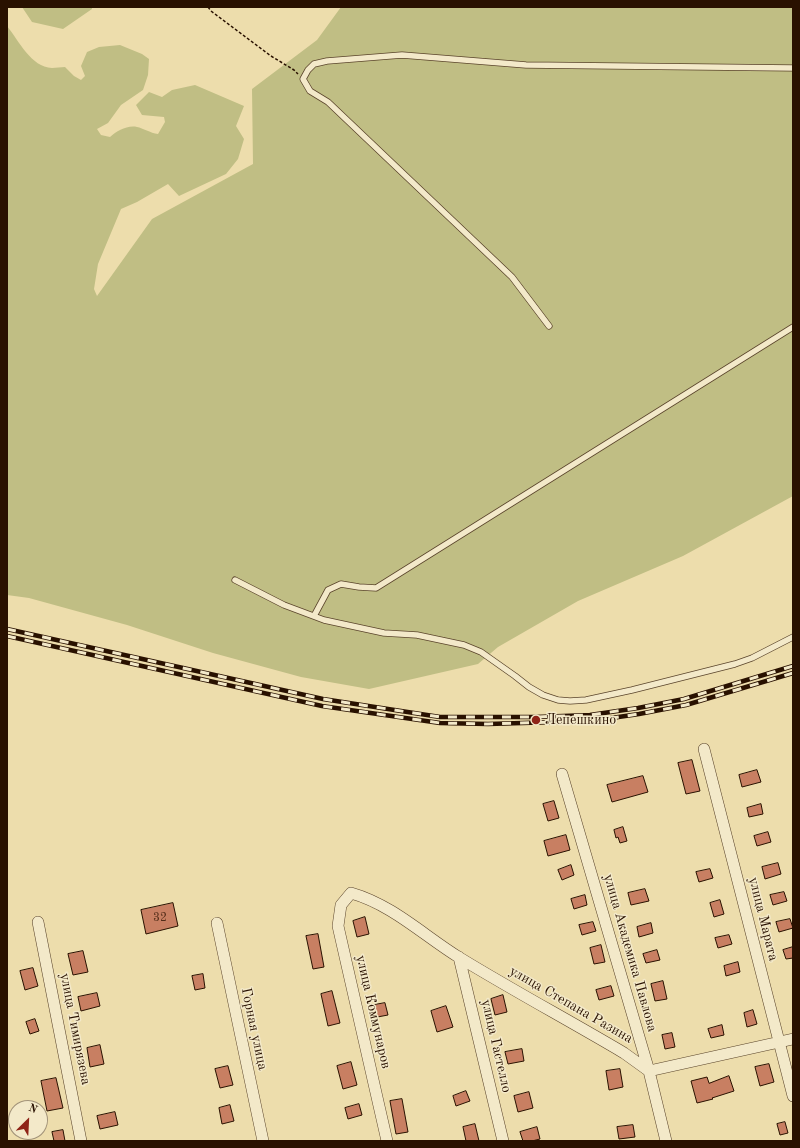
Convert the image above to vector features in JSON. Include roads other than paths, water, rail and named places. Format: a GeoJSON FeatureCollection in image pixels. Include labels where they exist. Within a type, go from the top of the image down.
{"type":"FeatureCollection","features":[{"type":"Feature","properties":{"kind":"street","name":"улица Марата"},"geometry":{"type":"LineString","coordinates":[[704,749],[793,1096]]}},
{"type":"Feature","properties":{"kind":"street","name":"улица Академика Павлова"},"geometry":{"type":"LineString","coordinates":[[562,774],[649,1071],[666,1141]]}},
{"type":"Feature","properties":{"kind":"street","name":"улица Степана Разина"},"geometry":{"type":"LineString","coordinates":[[351,893],[364,897],[398,914],[459,957],[624,1052],[649,1071]]}},
{"type":"Feature","properties":{"kind":"street","name":"улица Коммунаров"},"geometry":{"type":"LineString","coordinates":[[351,893],[341,905],[338,926],[387,1141]]}},
{"type":"Feature","properties":{"kind":"street","name":"улица Тимирязева"},"geometry":{"type":"LineString","coordinates":[[38,922],[82,1141]]}},
{"type":"Feature","properties":{"kind":"street","name":"Горная улица"},"geometry":{"type":"LineString","coordinates":[[217,922],[263,1141]]}},
{"type":"Feature","properties":{"kind":"street","name":"улица Гастелло"},"geometry":{"type":"LineString","coordinates":[[459,957],[503,1141]]}},
{"type":"Feature","properties":{"kind":"street"},"geometry":{"type":"LineString","coordinates":[[649,1071],[793,1039]]}},
{"type":"Feature","properties":{"kind":"lane"},"geometry":{"type":"LineString","coordinates":[[548,326],[512,277],[328,102],[310,90],[303,78],[314,64],[327,61],[402,55],[526,65],[793,68]]}},
{"type":"Feature","properties":{"kind":"lane"},"geometry":{"type":"LineString","coordinates":[[314,616],[328,590],[341,584],[376,588],[793,327]]}},
{"type":"Feature","properties":{"kind":"lane"},"geometry":{"type":"LineString","coordinates":[[235,580],[284,605],[324,620],[384,633],[417,635],[464,645],[481,652],[529,688],[558,700],[586,700],[735,664],[752,658],[793,638]]}},
{"type":"Feature","properties":{"kind":"railway"},"geometry":{"type":"LineString","coordinates":[[7,629],[323,699],[440,717],[536,717],[590,715],[684,699],[793,666]]}},
{"type":"Feature","properties":{"kind":"railway"},"geometry":{"type":"LineString","coordinates":[[7,636],[322,706],[440,723],[488,724],[591,721],[686,705],[793,673]]}},
{"type":"Feature","properties":{"kind":"place","name":"Лепешкино"},"geometry":{"type":"Point","coordinates":[536,720]}}]}
